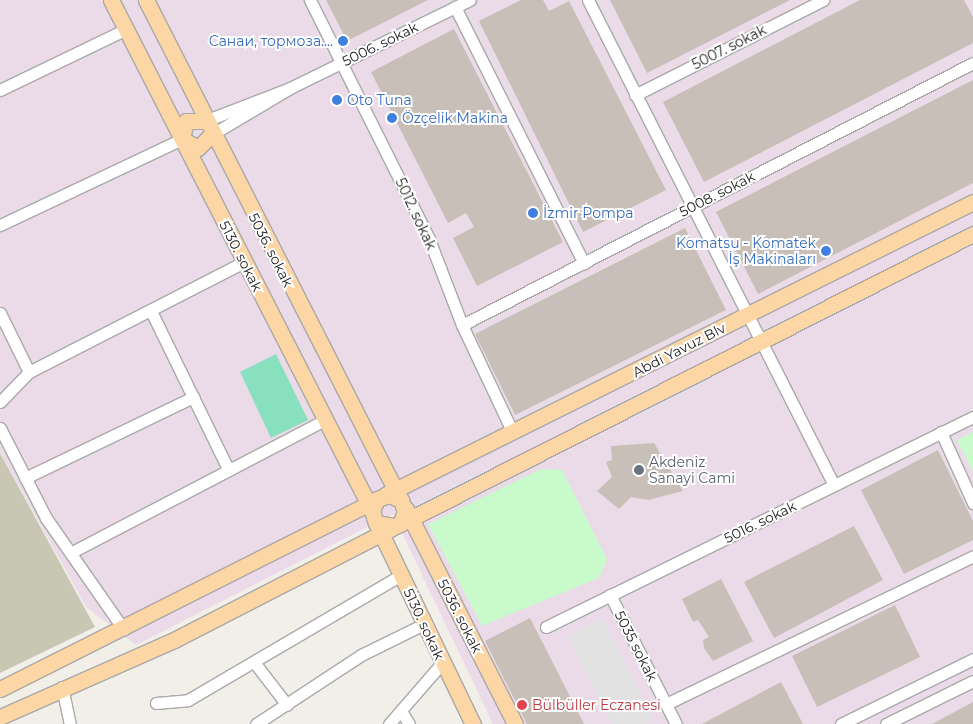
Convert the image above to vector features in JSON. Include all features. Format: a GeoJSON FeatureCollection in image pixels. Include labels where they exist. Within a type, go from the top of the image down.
{"type":"FeatureCollection","features":[{"type":"Feature","properties":{"kind":"main road","name":"5130. sokak"},"geometry":{"type":"LineString","coordinates":[[112,0],[324,420],[388,511],[400,575],[473,724]]}},
{"type":"Feature","properties":{"kind":"main road","name":"5036. sokak"},"geometry":{"type":"LineString","coordinates":[[146,0],[205,121],[388,511],[515,724]]}},
{"type":"Feature","properties":{"kind":"main road"},"geometry":{"type":"LineString","coordinates":[[205,121],[186,121],[182,139],[198,148],[211,135]]}},
{"type":"Feature","properties":{"kind":"main road","name":"Abdi Yavuz Blv"},"geometry":{"type":"LineString","coordinates":[[388,511],[513,433],[973,202]]}},
{"type":"Feature","properties":{"kind":"main road"},"geometry":{"type":"LineString","coordinates":[[0,689],[124,630],[760,341],[973,234]]}},
{"type":"Feature","properties":{"kind":"main road"},"geometry":{"type":"LineString","coordinates":[[0,717],[62,687],[174,640],[388,511]]}},
{"type":"Feature","properties":{"kind":"street","name":"5012. sokak"},"geometry":{"type":"LineString","coordinates":[[310,0],[429,239],[462,325],[513,433]]}},
{"type":"Feature","properties":{"kind":"street","name":"5006. sokak"},"geometry":{"type":"LineString","coordinates":[[290,88],[470,0]]}},
{"type":"Feature","properties":{"kind":"street"},"geometry":{"type":"LineString","coordinates":[[588,0],[834,485]]}},
{"type":"Feature","properties":{"kind":"street","name":"5007. sokak"},"geometry":{"type":"LineString","coordinates":[[635,95],[823,0]]}},
{"type":"Feature","properties":{"kind":"street"},"geometry":{"type":"LineString","coordinates":[[455,7],[584,262]]}},
{"type":"Feature","properties":{"kind":"street"},"geometry":{"type":"LineString","coordinates":[[0,90],[126,28]]}},
{"type":"Feature","properties":{"kind":"street","name":"5008. sokak"},"geometry":{"type":"LineString","coordinates":[[462,325],[973,63]]}},
{"type":"Feature","properties":{"kind":"street"},"geometry":{"type":"LineString","coordinates":[[205,121],[290,88]]}},
{"type":"Feature","properties":{"kind":"street"},"geometry":{"type":"LineString","coordinates":[[211,135],[290,88]]}},
{"type":"Feature","properties":{"kind":"street"},"geometry":{"type":"LineString","coordinates":[[0,225],[182,139]]}},
{"type":"Feature","properties":{"kind":"street"},"geometry":{"type":"LineString","coordinates":[[0,402],[28,372],[244,262]]}},
{"type":"Feature","properties":{"kind":"street"},"geometry":{"type":"LineString","coordinates":[[151,311],[228,470]]}},
{"type":"Feature","properties":{"kind":"street"},"geometry":{"type":"LineString","coordinates":[[0,314],[28,372]]}},
{"type":"Feature","properties":{"kind":"street"},"geometry":{"type":"LineString","coordinates":[[25,478],[193,396]]}},
{"type":"Feature","properties":{"kind":"street","name":"5016. sokak"},"geometry":{"type":"LineString","coordinates":[[546,627],[973,417]]}},
{"type":"Feature","properties":{"kind":"street"},"geometry":{"type":"LineString","coordinates":[[72,552],[324,420]]}},
{"type":"Feature","properties":{"kind":"street"},"geometry":{"type":"LineString","coordinates":[[0,428],[25,478],[124,630]]}},
{"type":"Feature","properties":{"kind":"street"},"geometry":{"type":"LineString","coordinates":[[941,432],[973,503]]}},
{"type":"Feature","properties":{"kind":"street"},"geometry":{"type":"LineString","coordinates":[[666,704],[973,556]]}},
{"type":"Feature","properties":{"kind":"street"},"geometry":{"type":"LineString","coordinates":[[156,703],[188,700],[400,575]]}},
{"type":"Feature","properties":{"kind":"street","name":"5035 sokak"},"geometry":{"type":"LineString","coordinates":[[610,595],[676,724]]}},
{"type":"Feature","properties":{"kind":"street"},"geometry":{"type":"LineString","coordinates":[[256,724],[361,655],[424,624]]}},
{"type":"Feature","properties":{"kind":"street"},"geometry":{"type":"LineString","coordinates":[[842,724],[973,659]]}},
{"type":"Feature","properties":{"kind":"street"},"geometry":{"type":"LineString","coordinates":[[254,662],[287,705]]}},
{"type":"Feature","properties":{"kind":"street"},"geometry":{"type":"LineString","coordinates":[[389,724],[442,663]]}},
{"type":"Feature","properties":{"kind":"street"},"geometry":{"type":"LineString","coordinates":[[886,724],[973,681]]}},
{"type":"Feature","properties":{"kind":"street"},"geometry":{"type":"LineString","coordinates":[[62,687],[70,724]]}},
{"type":"Feature","properties":{"kind":"street"},"geometry":{"type":"LineString","coordinates":[[401,711],[409,724]]}},
{"type":"Feature","properties":{"kind":"shaded area"},"geometry":{"type":"Polygon","coordinates":[[[0,0],[973,0],[973,724],[493,724],[393,514],[136,645],[86,607],[0,452],[0,0]]]}},
{"type":"Feature","properties":{"kind":"shaded area"},"geometry":{"type":"Polygon","coordinates":[[[0,453],[95,627],[0,673],[0,453]]]}},
{"type":"Feature","properties":{"kind":"shaded area"},"geometry":{"type":"Polygon","coordinates":[[[602,619],[654,720],[646,724],[612,724],[567,637],[602,619]]]}},
{"type":"Feature","properties":{"kind":"green space"},"geometry":{"type":"Polygon","coordinates":[[[276,354],[308,420],[271,438],[240,372],[276,354]]]}},
{"type":"Feature","properties":{"kind":"green space"},"geometry":{"type":"Polygon","coordinates":[[[973,432],[973,471],[957,440],[973,432]]]}},
{"type":"Feature","properties":{"kind":"green space"},"geometry":{"type":"Polygon","coordinates":[[[541,469],[562,470],[607,559],[599,578],[482,626],[428,524],[541,469]]]}},
{"type":"Feature","properties":{"kind":"building"},"geometry":{"type":"Polygon","coordinates":[[[326,0],[428,0],[347,41],[326,0]]]}},
{"type":"Feature","properties":{"kind":"building"},"geometry":{"type":"Polygon","coordinates":[[[521,0],[543,0],[549,11],[569,1],[666,190],[583,232],[479,21],[521,0]]]}},
{"type":"Feature","properties":{"kind":"building"},"geometry":{"type":"Polygon","coordinates":[[[610,0],[790,0],[647,73],[610,0]]]}},
{"type":"Feature","properties":{"kind":"building"},"geometry":{"type":"Polygon","coordinates":[[[860,0],[964,0],[973,17],[973,43],[704,182],[663,102],[860,0]]]}},
{"type":"Feature","properties":{"kind":"building"},"geometry":{"type":"Polygon","coordinates":[[[454,29],[563,242],[477,286],[453,238],[474,227],[466,213],[448,223],[371,72],[454,29]]]}},
{"type":"Feature","properties":{"kind":"building"},"geometry":{"type":"Polygon","coordinates":[[[973,80],[973,183],[758,294],[716,212],[973,80]]]}},
{"type":"Feature","properties":{"kind":"building"},"geometry":{"type":"Polygon","coordinates":[[[685,228],[726,310],[515,415],[475,334],[685,228]]]}},
{"type":"Feature","properties":{"kind":"building","name":"Akdeniz Sanayi Cami"},"geometry":{"type":"Polygon","coordinates":[[[654,443],[683,491],[648,500],[631,497],[619,509],[597,491],[612,477],[606,462],[612,460],[611,446],[654,443]]]}},
{"type":"Feature","properties":{"kind":"building"},"geometry":{"type":"Polygon","coordinates":[[[938,450],[973,521],[973,540],[904,574],[861,490],[938,450]]]}},
{"type":"Feature","properties":{"kind":"building"},"geometry":{"type":"Polygon","coordinates":[[[854,526],[883,580],[774,638],[744,582],[854,526]]]}},
{"type":"Feature","properties":{"kind":"building"},"geometry":{"type":"Polygon","coordinates":[[[721,579],[753,641],[713,661],[704,648],[703,640],[709,637],[698,620],[693,622],[682,599],[721,579]]]}},
{"type":"Feature","properties":{"kind":"building"},"geometry":{"type":"Polygon","coordinates":[[[895,605],[920,657],[817,707],[792,656],[895,605]]]}},
{"type":"Feature","properties":{"kind":"building"},"geometry":{"type":"Polygon","coordinates":[[[530,618],[584,724],[527,724],[485,641],[530,618]]]}},
{"type":"Feature","properties":{"kind":"building"},"geometry":{"type":"Polygon","coordinates":[[[781,682],[803,724],[702,724],[781,682]]]}},
{"type":"Feature","properties":{"kind":"building"},"geometry":{"type":"Polygon","coordinates":[[[973,702],[973,724],[932,724],[973,702]]]}},
{"type":"Feature","properties":{"kind":"place","name":"Санаи, тормоза...."},"geometry":{"type":"Point","coordinates":[343,41]}},
{"type":"Feature","properties":{"kind":"place","name":"Oto Tuna"},"geometry":{"type":"Point","coordinates":[337,100]}},
{"type":"Feature","properties":{"kind":"place","name":"Özçelik Makina"},"geometry":{"type":"Point","coordinates":[392,118]}},
{"type":"Feature","properties":{"kind":"place","name":"İzmir Pompa"},"geometry":{"type":"Point","coordinates":[533,213]}},
{"type":"Feature","properties":{"kind":"place","name":"Komatsu - Komatek İş Makinaları"},"geometry":{"type":"Point","coordinates":[826,251]}},
{"type":"Feature","properties":{"kind":"place","name":"Akdeniz Sanayi Cami"},"geometry":{"type":"Point","coordinates":[639,470]}},
{"type":"Feature","properties":{"kind":"place","name":"Bülbüller Eczanesi"},"geometry":{"type":"Point","coordinates":[522,705]}}]}
